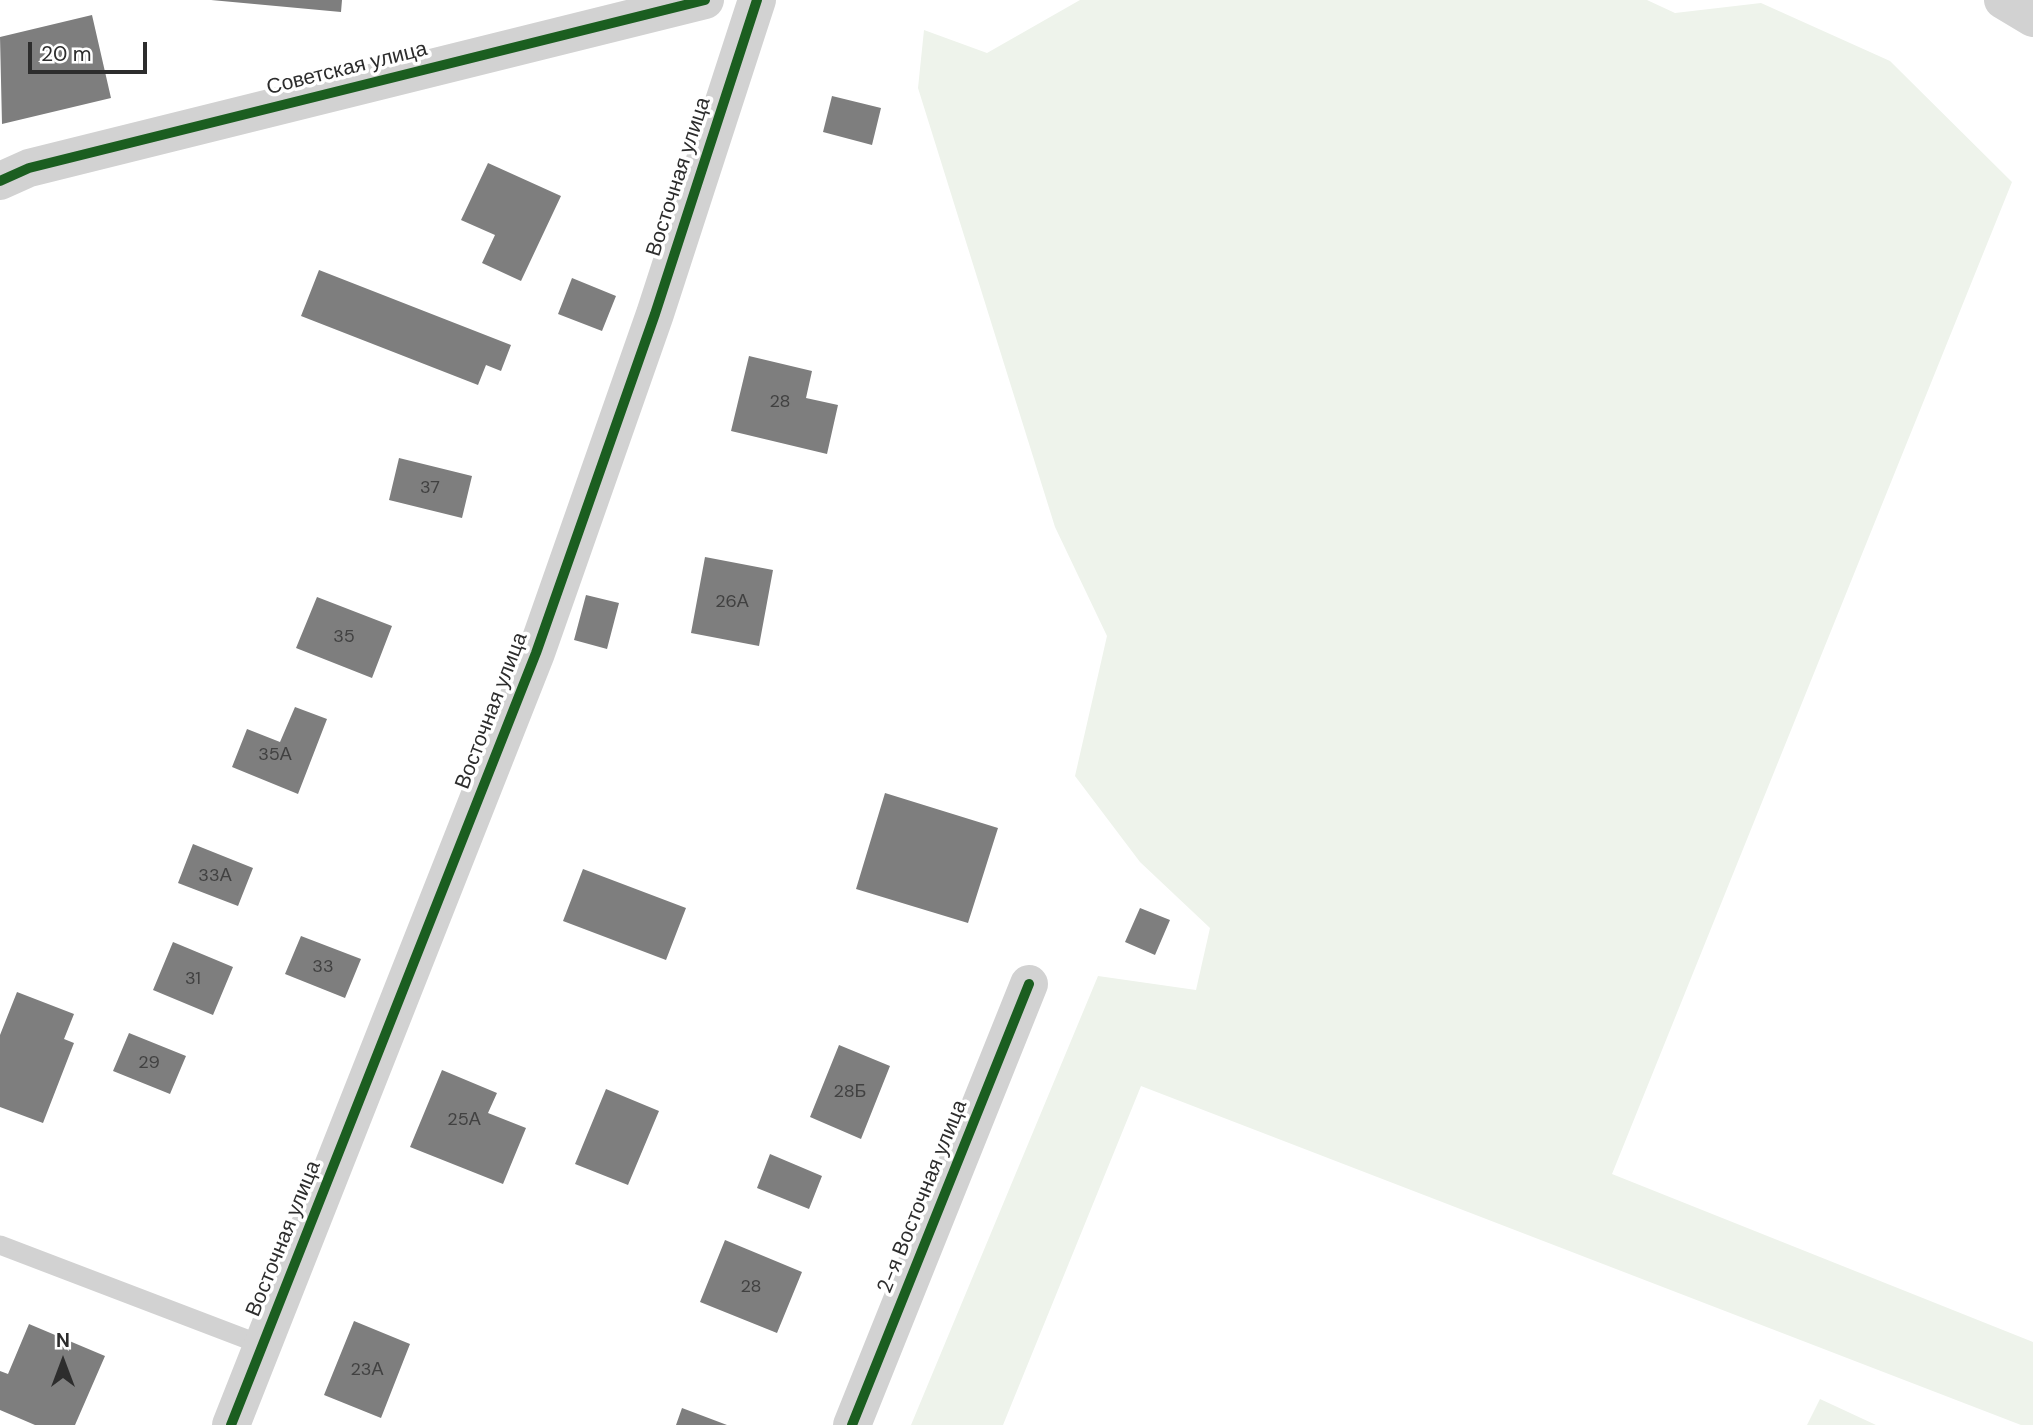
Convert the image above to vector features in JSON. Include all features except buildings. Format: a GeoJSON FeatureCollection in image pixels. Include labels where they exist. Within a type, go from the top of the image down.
{"type":"FeatureCollection","features":[{"type":"Feature","properties":{"kind":"street","name":"Советская улица"},"geometry":{"type":"LineString","coordinates":[[0,181],[43,164],[705,0]]}},
{"type":"Feature","properties":{"kind":"street","name":"Восточная улица"},"geometry":{"type":"LineString","coordinates":[[231,1425],[536,653],[655,314],[757,0]]}},
{"type":"Feature","properties":{"kind":"street"},"geometry":{"type":"LineString","coordinates":[[2003,0],[2033,18]]}},
{"type":"Feature","properties":{"kind":"street","name":"2-я Восточная улица"},"geometry":{"type":"LineString","coordinates":[[852,1425],[1029,984]]}},
{"type":"Feature","properties":{"kind":"lane"},"geometry":{"type":"LineString","coordinates":[[0,1245],[262,1345]]}},
{"type":"Feature","properties":{"kind":"shaded area"},"geometry":{"type":"Polygon","coordinates":[[[1080,0],[1647,0],[1675,13],[1761,3],[1890,61],[2012,182],[1612,1174],[2033,1342],[2033,1425],[2021,1425],[1141,1086],[1003,1425],[911,1425],[1098,976],[1196,990],[1210,928],[1140,862],[1075,776],[1107,636],[1055,527],[918,88],[924,30],[987,53],[1080,0]]]}},
{"type":"Feature","properties":{"kind":"shaded area"},"geometry":{"type":"Polygon","coordinates":[[[1820,1399],[1876,1425],[1807,1425],[1820,1399]]]}},
{"type":"Feature","properties":{"kind":"cycle path"},"geometry":{"type":"LineString","coordinates":[[0,181],[29,168],[705,0]]}},
{"type":"Feature","properties":{"kind":"cycle path"},"geometry":{"type":"LineString","coordinates":[[231,1425],[536,653],[655,314],[757,0]]}},
{"type":"Feature","properties":{"kind":"cycle path"},"geometry":{"type":"LineString","coordinates":[[852,1425],[1029,984]]}}]}
